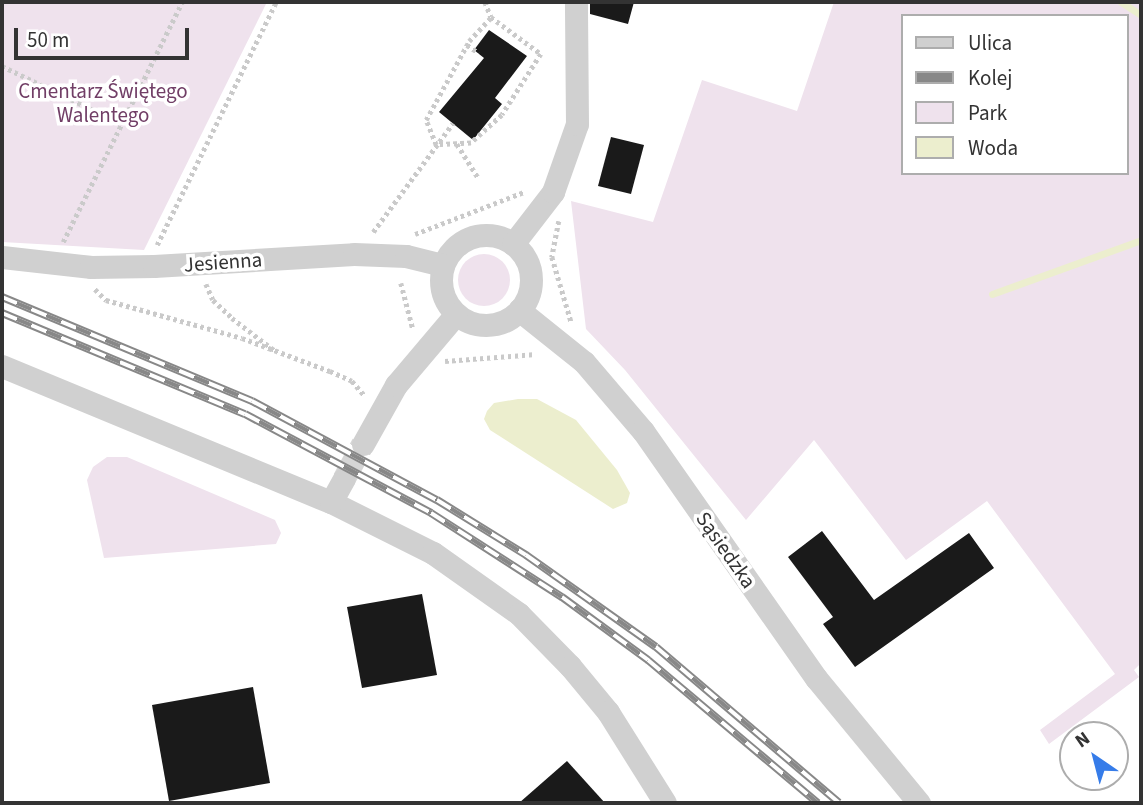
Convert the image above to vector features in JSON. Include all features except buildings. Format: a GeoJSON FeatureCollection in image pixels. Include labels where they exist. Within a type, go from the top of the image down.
{"type":"FeatureCollection","features":[{"type":"Feature","properties":{"kind":"street"},"geometry":{"type":"LineString","coordinates":[[513,244],[553,192],[577,124],[576,2]]}},
{"type":"Feature","properties":{"kind":"street"},"geometry":{"type":"LineString","coordinates":[[487,235],[513,244],[526,262],[530,284],[519,310],[495,324],[481,324],[456,314],[442,291],[443,265],[460,243],[487,235]]}},
{"type":"Feature","properties":{"kind":"street","name":"Jesienna"},"geometry":{"type":"LineString","coordinates":[[2,257],[91,267],[155,266],[354,254],[406,256],[443,265]]}},
{"type":"Feature","properties":{"kind":"street","name":"Sąsiedzka"},"geometry":{"type":"LineString","coordinates":[[519,310],[584,362],[643,431],[816,678],[919,803]]}},
{"type":"Feature","properties":{"kind":"street"},"geometry":{"type":"LineString","coordinates":[[363,444],[396,385],[456,314]]}},
{"type":"Feature","properties":{"kind":"street"},"geometry":{"type":"LineString","coordinates":[[2,366],[331,502],[433,553],[519,614],[608,712],[665,803]]}},
{"type":"Feature","properties":{"kind":"street"},"geometry":{"type":"LineString","coordinates":[[331,502],[344,479]]}},
{"type":"Feature","properties":{"kind":"path"},"geometry":{"type":"LineString","coordinates":[[56,263],[182,2]]}},
{"type":"Feature","properties":{"kind":"path"},"geometry":{"type":"LineString","coordinates":[[155,266],[157,240],[276,2]]}},
{"type":"Feature","properties":{"kind":"path"},"geometry":{"type":"LineString","coordinates":[[436,145],[471,143],[502,115],[541,54],[491,17],[485,2]]}},
{"type":"Feature","properties":{"kind":"path"},"geometry":{"type":"LineString","coordinates":[[436,145],[426,120],[467,45],[491,17]]}},
{"type":"Feature","properties":{"kind":"path"},"geometry":{"type":"LineString","coordinates":[[467,45],[479,53]]}},
{"type":"Feature","properties":{"kind":"path"},"geometry":{"type":"LineString","coordinates":[[2,66],[122,124]]}},
{"type":"Feature","properties":{"kind":"path"},"geometry":{"type":"LineString","coordinates":[[377,226],[453,123]]}},
{"type":"Feature","properties":{"kind":"path"},"geometry":{"type":"LineString","coordinates":[[457,144],[479,179]]}},
{"type":"Feature","properties":{"kind":"path"},"geometry":{"type":"LineString","coordinates":[[410,236],[526,191]]}},
{"type":"Feature","properties":{"kind":"path"},"geometry":{"type":"LineString","coordinates":[[562,208],[552,257],[568,318]]}},
{"type":"Feature","properties":{"kind":"path"},"geometry":{"type":"LineString","coordinates":[[204,263],[213,300],[277,353]]}},
{"type":"Feature","properties":{"kind":"path"},"geometry":{"type":"LineString","coordinates":[[91,267],[94,288],[102,298],[181,319],[352,381],[364,395],[367,407]]}},
{"type":"Feature","properties":{"kind":"path"},"geometry":{"type":"LineString","coordinates":[[401,283],[414,331]]}},
{"type":"Feature","properties":{"kind":"path"},"geometry":{"type":"LineString","coordinates":[[444,361],[536,354]]}},
{"type":"Feature","properties":{"kind":"green space","name":"Cmentarz Świętego Walentego"},"geometry":{"type":"Polygon","coordinates":[[[2,2],[267,2],[144,250],[2,242],[2,2]]]}},
{"type":"Feature","properties":{"kind":"green space"},"geometry":{"type":"Polygon","coordinates":[[[834,2],[1141,2],[1141,663],[1134,670],[1139,677],[1080,721],[1059,721],[1059,737],[1049,744],[1040,730],[1115,674],[987,501],[906,560],[814,440],[746,520],[625,370],[586,329],[571,201],[653,222],[702,80],[797,111],[834,2]]]}},
{"type":"Feature","properties":{"kind":"green space"},"geometry":{"type":"Polygon","coordinates":[[[484,254],[494,256],[502,262],[508,270],[508,290],[502,298],[494,304],[484,306],[474,304],[466,298],[460,290],[458,280],[460,270],[466,262],[474,256],[484,254]]]}},
{"type":"Feature","properties":{"kind":"green space"},"geometry":{"type":"Polygon","coordinates":[[[107,457],[127,457],[275,520],[281,533],[276,544],[104,558],[87,480],[93,467],[107,457]]]}},
{"type":"Feature","properties":{"kind":"water"},"geometry":{"type":"Polygon","coordinates":[[[537,399],[576,420],[617,470],[630,493],[627,503],[613,509],[490,430],[484,419],[494,403],[537,399]]]}},
{"type":"Feature","properties":{"kind":"waterway"},"geometry":{"type":"LineString","coordinates":[[1121,2],[1141,15]]}},
{"type":"Feature","properties":{"kind":"waterway"},"geometry":{"type":"LineString","coordinates":[[992,294],[1141,240]]}},
{"type":"Feature","properties":{"kind":"tunnel"},"geometry":{"type":"LineString","coordinates":[[344,479],[363,444]]}},
{"type":"Feature","properties":{"kind":"railway"},"geometry":{"type":"LineString","coordinates":[[2,297],[252,401],[437,500],[526,555],[656,647],[839,803]]}},
{"type":"Feature","properties":{"kind":"railway"},"geometry":{"type":"LineString","coordinates":[[2,313],[245,414],[431,513],[562,597],[648,660],[818,803]]}}]}
